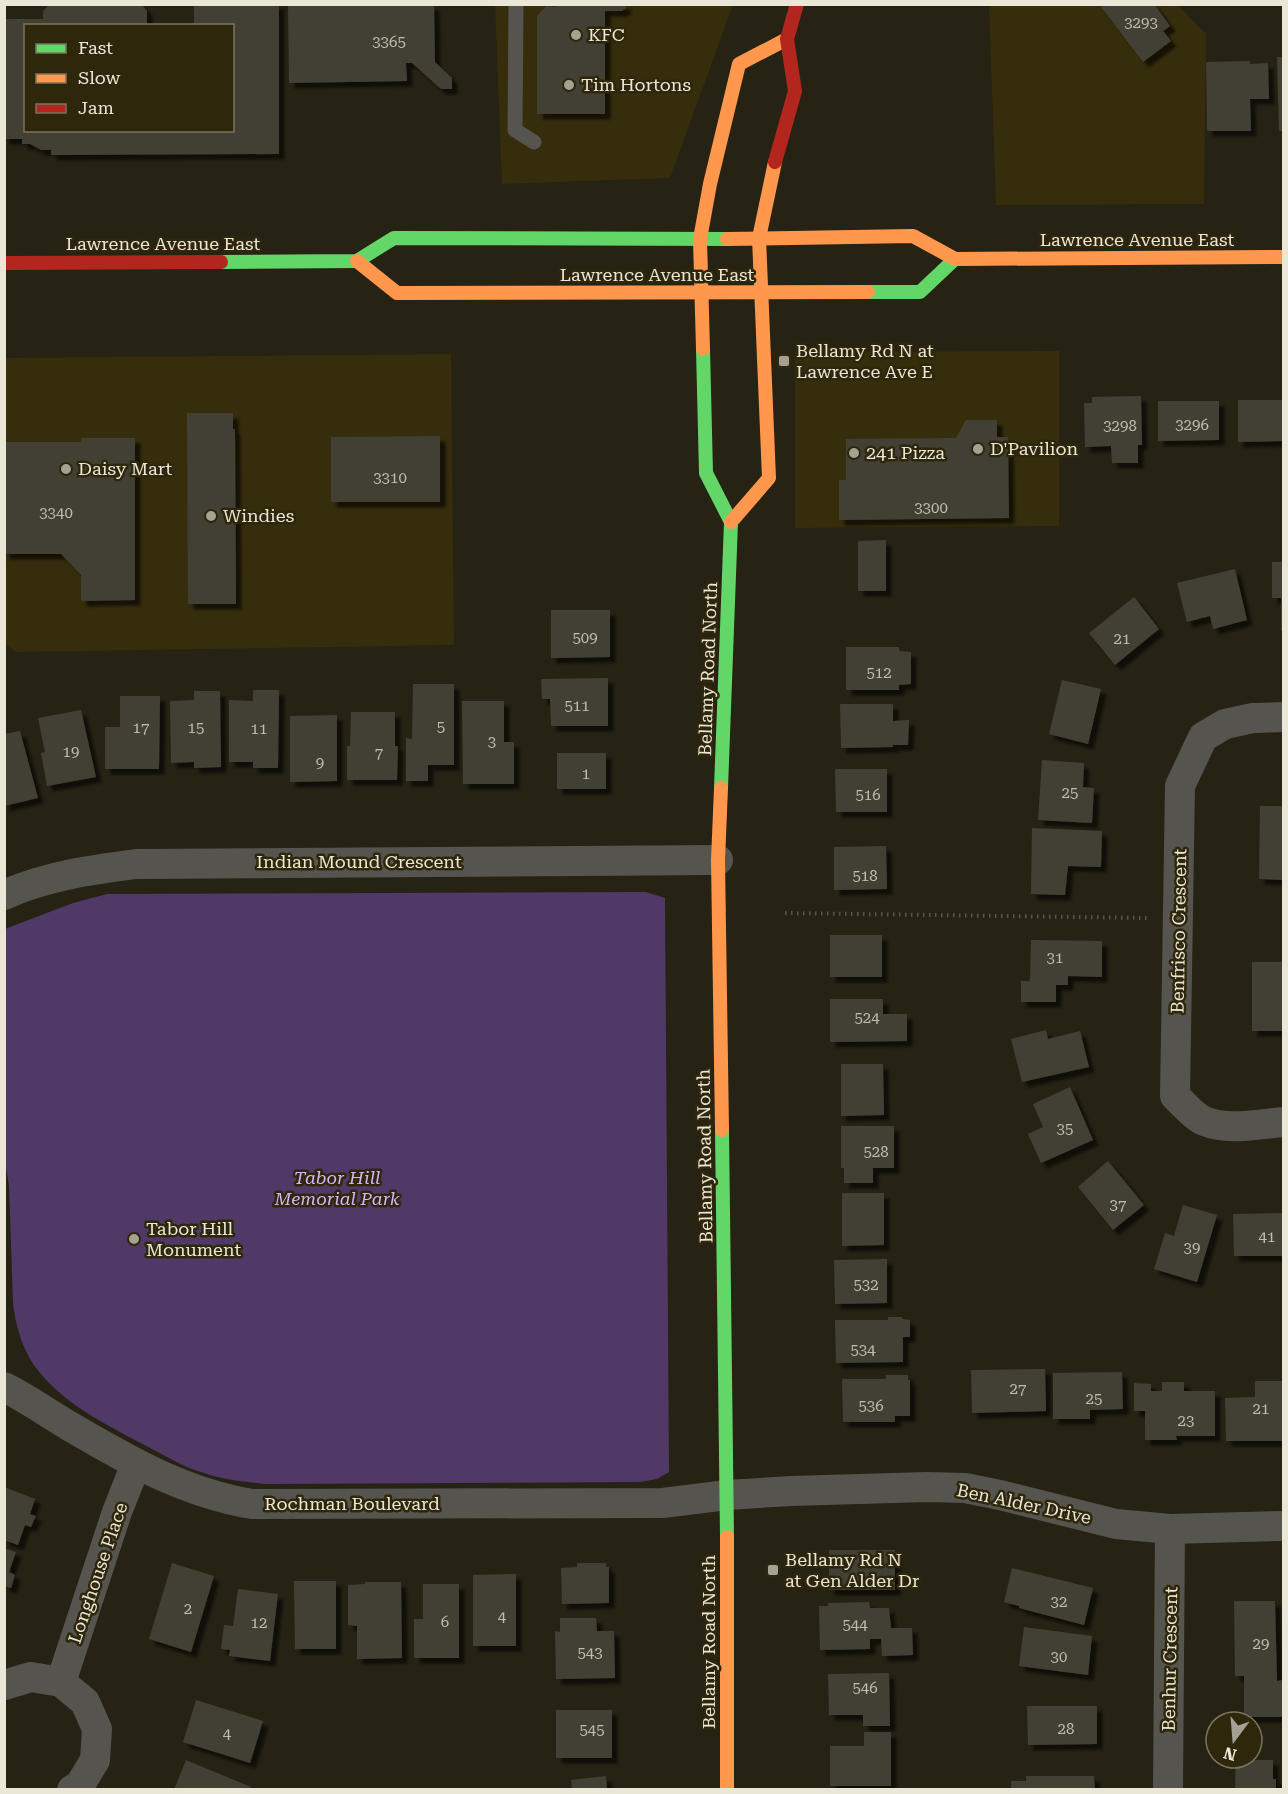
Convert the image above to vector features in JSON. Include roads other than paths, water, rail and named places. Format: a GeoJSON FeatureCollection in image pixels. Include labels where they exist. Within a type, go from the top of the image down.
{"type":"FeatureCollection","features":[{"type":"Feature","properties":{"kind":"street"},"geometry":{"type":"LineString","coordinates":[[731,522],[769,478],[759,238],[769,184],[795,91],[787,39],[797,4]]}},
{"type":"Feature","properties":{"kind":"street","name":"Bellamy Road North"},"geometry":{"type":"LineString","coordinates":[[727,1790],[728,1495],[718,860],[731,522],[706,473],[700,239],[710,183],[739,64],[787,39]]}},
{"type":"Feature","properties":{"kind":"street","name":"Lawrence Avenue East"},"geometry":{"type":"LineString","coordinates":[[4,263],[357,261],[394,238],[700,239],[913,236],[956,259],[1284,257]]}},
{"type":"Feature","properties":{"kind":"street","name":"Lawrence Avenue East"},"geometry":{"type":"LineString","coordinates":[[357,261],[397,293],[702,294],[920,292],[956,259]]}},
{"type":"Feature","properties":{"kind":"street","name":"Benfrisco Crescent"},"geometry":{"type":"LineString","coordinates":[[1284,717],[1253,718],[1225,724],[1203,737],[1180,786],[1180,918],[1175,1096],[1202,1120],[1211,1123],[1241,1127],[1284,1122]]}},
{"type":"Feature","properties":{"kind":"street","name":"Indian Mound Crescent"},"geometry":{"type":"LineString","coordinates":[[4,895],[20,888],[84,871],[136,864],[718,860]]}},
{"type":"Feature","properties":{"kind":"street","name":"Rochman Boulevard"},"geometry":{"type":"LineString","coordinates":[[4,1387],[136,1464],[188,1488],[228,1500],[252,1504],[663,1503],[728,1495]]}},
{"type":"Feature","properties":{"kind":"street","name":"Longhouse Place"},"geometry":{"type":"LineString","coordinates":[[62,1682],[117,1512],[136,1464]]}},
{"type":"Feature","properties":{"kind":"street","name":"Ben Alder Drive"},"geometry":{"type":"LineString","coordinates":[[728,1495],[904,1487],[965,1488],[1116,1524],[1170,1529],[1284,1526]]}},
{"type":"Feature","properties":{"kind":"street","name":"Benhur Crescent"},"geometry":{"type":"LineString","coordinates":[[1168,1790],[1170,1529]]}},
{"type":"Feature","properties":{"kind":"street"},"geometry":{"type":"LineString","coordinates":[[4,1685],[31,1677],[62,1682],[85,1702],[98,1729],[95,1760],[80,1785],[72,1790]]}},
{"type":"Feature","properties":{"kind":"lane"},"geometry":{"type":"LineString","coordinates":[[516,4],[515,130],[534,142]]}},
{"type":"Feature","properties":{"kind":"place","name":"KFC"},"geometry":{"type":"Point","coordinates":[576,35]}},
{"type":"Feature","properties":{"kind":"place","name":"Tim Hortons"},"geometry":{"type":"Point","coordinates":[569,85]}},
{"type":"Feature","properties":{"kind":"place","name":"Bellamy Rd N at Lawrence Ave E"},"geometry":{"type":"Point","coordinates":[784,361]}},
{"type":"Feature","properties":{"kind":"place","name":"D'Pavilion"},"geometry":{"type":"Point","coordinates":[978,449]}},
{"type":"Feature","properties":{"kind":"place","name":"241 Pizza"},"geometry":{"type":"Point","coordinates":[854,453]}},
{"type":"Feature","properties":{"kind":"place","name":"Daisy Mart"},"geometry":{"type":"Point","coordinates":[66,469]}},
{"type":"Feature","properties":{"kind":"place","name":"Windies"},"geometry":{"type":"Point","coordinates":[211,516]}},
{"type":"Feature","properties":{"kind":"place","name":"Tabor Hill Monument"},"geometry":{"type":"Point","coordinates":[134,1239]}},
{"type":"Feature","properties":{"kind":"place","name":"Bellamy Rd N at Gen Alder Dr"},"geometry":{"type":"Point","coordinates":[773,1570]}},
{"type":"Feature","properties":{"kind":"park label","name":"Tabor Hill Memorial Park"},"geometry":{"type":"Point","coordinates":[337,1188]}}]}
